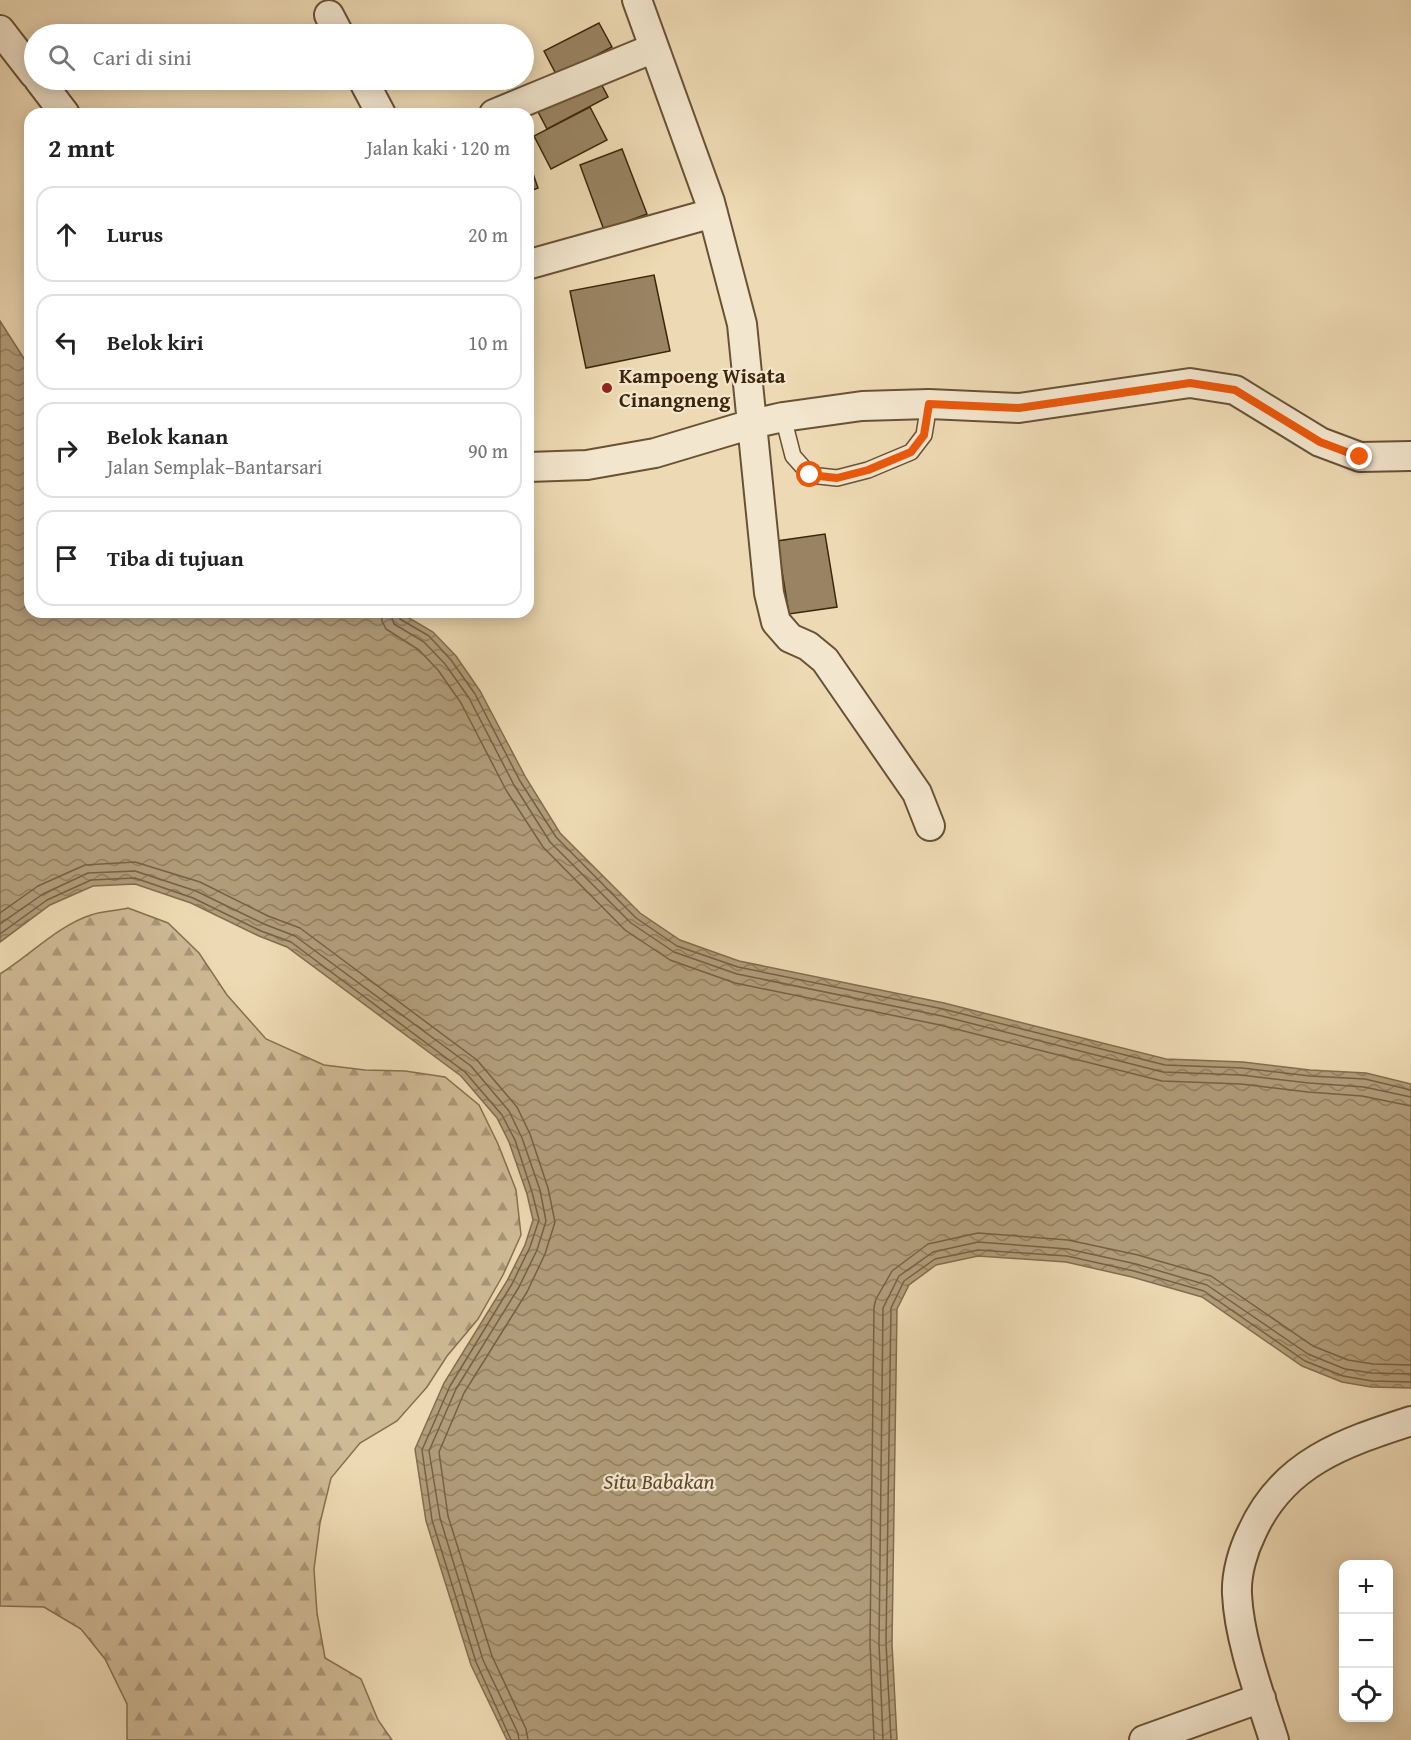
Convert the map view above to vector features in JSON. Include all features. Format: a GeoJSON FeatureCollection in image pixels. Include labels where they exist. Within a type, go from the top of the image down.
{"type":"FeatureCollection","features":[{"type":"Feature","properties":{"kind":"street"},"geometry":{"type":"LineString","coordinates":[[637,0],[713,213],[742,324],[769,593],[776,622],[790,638],[808,646],[825,660],[917,793],[930,826]]}},
{"type":"Feature","properties":{"kind":"street"},"geometry":{"type":"LineString","coordinates":[[0,30],[24,61]]}},
{"type":"Feature","properties":{"kind":"street"},"geometry":{"type":"LineString","coordinates":[[509,108],[654,48]]}},
{"type":"Feature","properties":{"kind":"street"},"geometry":{"type":"LineString","coordinates":[[47,90],[60,108]]}},
{"type":"Feature","properties":{"kind":"street"},"geometry":{"type":"LineString","coordinates":[[368,90],[378,108]]}},
{"type":"Feature","properties":{"kind":"street"},"geometry":{"type":"LineString","coordinates":[[534,263],[713,213]]}},
{"type":"Feature","properties":{"kind":"street"},"geometry":{"type":"LineString","coordinates":[[534,467],[587,465],[655,453],[752,424],[783,417],[862,406],[929,404],[1019,408],[1190,383],[1235,390],[1320,442],[1360,457],[1411,456]]}},
{"type":"Feature","properties":{"kind":"street"},"geometry":{"type":"LineString","coordinates":[[1274,1740],[1245,1641],[1236,1593],[1246,1543],[1262,1510],[1289,1479],[1327,1454],[1351,1442],[1411,1421]]}},
{"type":"Feature","properties":{"kind":"street"},"geometry":{"type":"LineString","coordinates":[[1144,1740],[1261,1698]]}},
{"type":"Feature","properties":{"kind":"lane"},"geometry":{"type":"LineString","coordinates":[[783,417],[793,456],[798,462],[810,475],[837,478],[868,470],[911,452],[924,435],[929,404]]}},
{"type":"Feature","properties":{"kind":"green space"},"geometry":{"type":"Polygon","coordinates":[[[128,908],[168,923],[199,953],[227,995],[266,1039],[324,1065],[365,1070],[405,1071],[445,1077],[479,1105],[498,1144],[516,1190],[521,1235],[503,1275],[478,1319],[447,1356],[427,1387],[397,1421],[360,1443],[331,1478],[320,1523],[314,1569],[317,1613],[325,1658],[361,1679],[378,1720],[392,1740],[127,1740],[127,1704],[105,1659],[81,1629],[44,1607],[0,1606],[0,974],[67,926],[95,914],[128,908]]]}},
{"type":"Feature","properties":{"kind":"water","name":"Situ Babakan"},"geometry":{"type":"Polygon","coordinates":[[[0,321],[24,359],[24,618],[409,618],[433,632],[456,656],[480,691],[526,778],[560,833],[640,913],[680,940],[739,961],[944,1003],[1166,1059],[1243,1062],[1310,1070],[1366,1073],[1411,1084],[1411,1388],[1371,1387],[1342,1382],[1302,1366],[1202,1297],[1132,1277],[1066,1262],[978,1256],[936,1265],[909,1285],[897,1309],[892,1644],[897,1740],[507,1740],[471,1665],[426,1521],[415,1449],[444,1383],[507,1281],[525,1245],[533,1220],[527,1194],[509,1142],[497,1118],[461,1076],[287,947],[191,903],[135,884],[93,886],[50,905],[0,942],[0,321]]]}},
{"type":"Feature","properties":{"kind":"building"},"geometry":{"type":"Polygon","coordinates":[[[599,23],[612,47],[557,76],[544,51],[599,23]]]}},
{"type":"Feature","properties":{"kind":"building"},"geometry":{"type":"Polygon","coordinates":[[[596,74],[608,97],[547,129],[534,104],[596,74]]]}},
{"type":"Feature","properties":{"kind":"building"},"geometry":{"type":"Polygon","coordinates":[[[590,107],[607,140],[551,169],[534,136],[590,107]]]}},
{"type":"Feature","properties":{"kind":"building"},"geometry":{"type":"Polygon","coordinates":[[[622,149],[647,214],[604,230],[580,165],[622,149]]]}},
{"type":"Feature","properties":{"kind":"building"},"geometry":{"type":"Polygon","coordinates":[[[534,176],[538,188],[534,190],[534,176]]]}},
{"type":"Feature","properties":{"kind":"building"},"geometry":{"type":"Polygon","coordinates":[[[654,275],[670,351],[586,368],[570,291],[654,275]]]}},
{"type":"Feature","properties":{"kind":"building"},"geometry":{"type":"Polygon","coordinates":[[[825,534],[837,607],[789,614],[777,541],[825,534]]]}},
{"type":"Feature","properties":{"kind":"place","name":"Kampoeng Wisata Cinangneng"},"geometry":{"type":"Point","coordinates":[607,388]}},
{"type":"Feature","properties":{"kind":"route"},"geometry":{"type":"LineString","coordinates":[[810,475],[837,478],[868,470],[911,452],[924,435],[929,404],[1019,408],[1190,383],[1235,390],[1320,442],[1360,457]]}}]}
